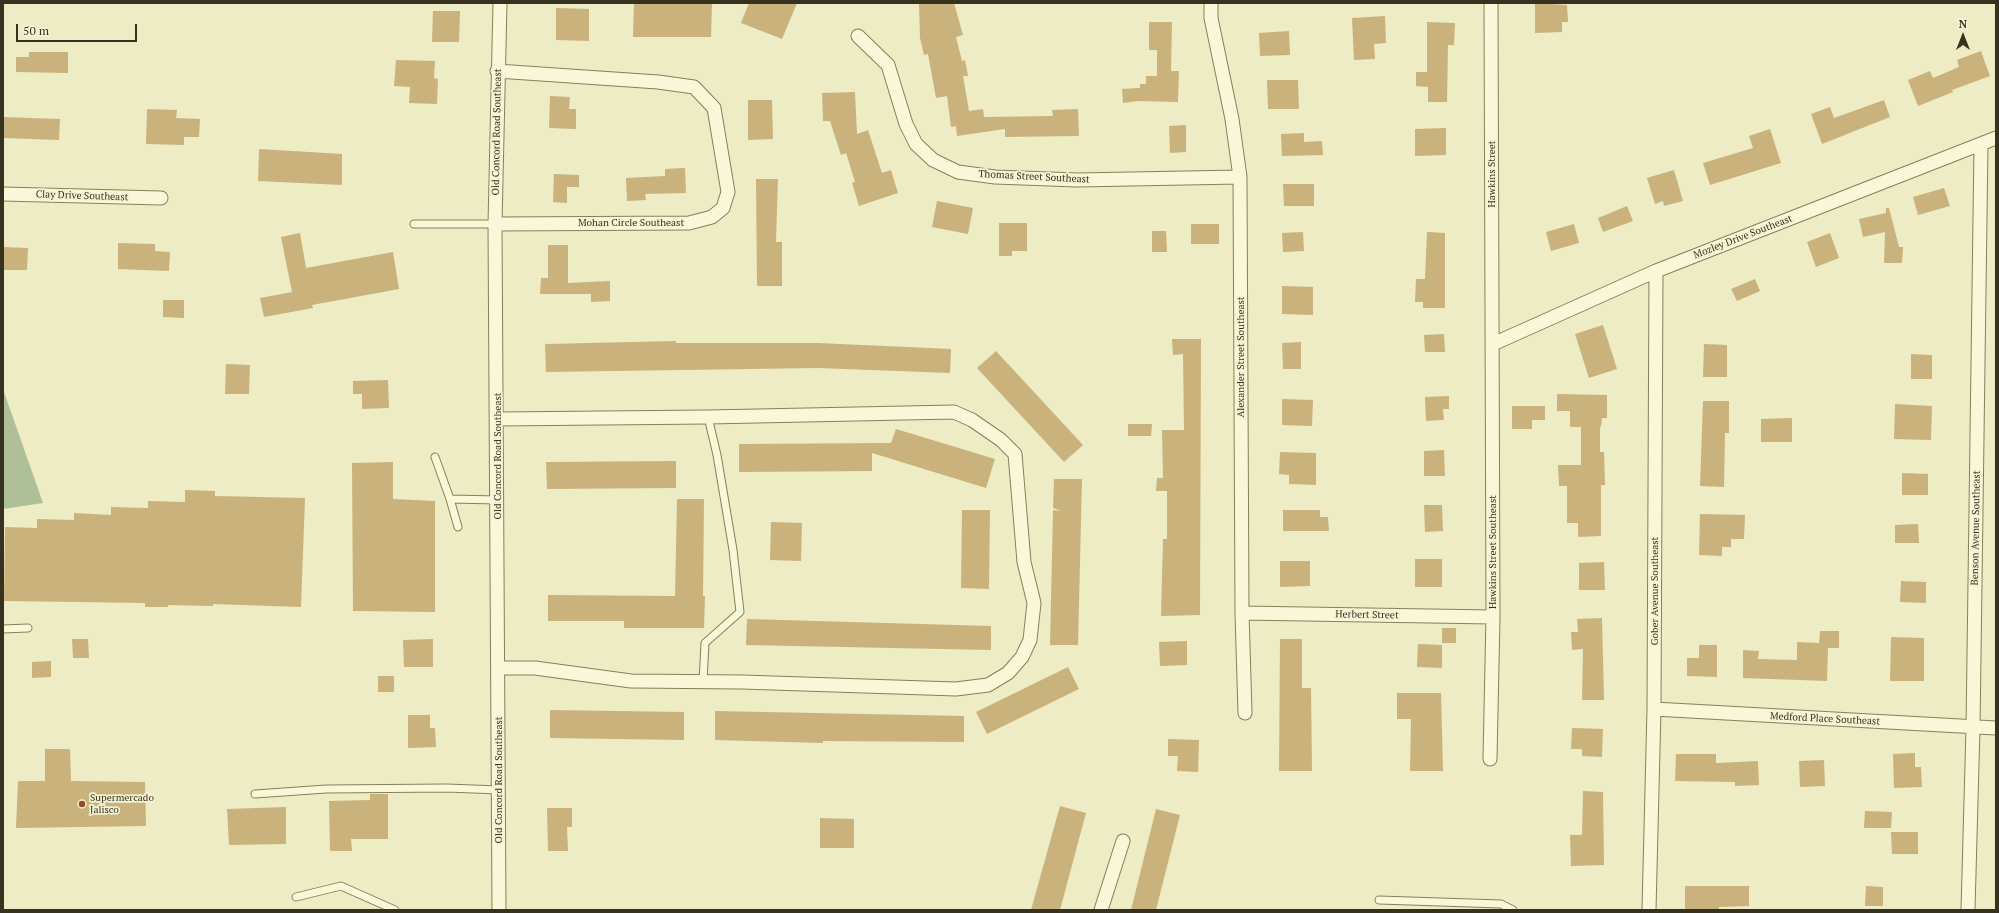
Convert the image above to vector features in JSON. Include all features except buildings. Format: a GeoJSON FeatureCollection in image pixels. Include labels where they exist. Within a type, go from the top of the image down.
{"type":"FeatureCollection","features":[{"type":"Feature","properties":{"kind":"street","name":"Old Concord Road Southeast"},"geometry":{"type":"LineString","coordinates":[[499,910],[496,224],[500,3]]}},
{"type":"Feature","properties":{"kind":"street","name":"Alexander Street Southeast"},"geometry":{"type":"LineString","coordinates":[[1211,3],[1211,18],[1232,119],[1240,177],[1242,613],[1245,713]]}},
{"type":"Feature","properties":{"kind":"street","name":"Hawkins Street"},"geometry":{"type":"LineString","coordinates":[[1491,3],[1493,344]]}},
{"type":"Feature","properties":{"kind":"street","name":"Thomas Street Southeast"},"geometry":{"type":"LineString","coordinates":[[858,36],[888,65],[906,124],[916,144],[933,160],[958,172],[995,177],[1077,180],[1240,177]]}},
{"type":"Feature","properties":{"kind":"street","name":"Mohan Circle Southeast"},"geometry":{"type":"LineString","coordinates":[[496,224],[689,223],[712,217],[723,208],[728,192],[714,108],[694,87],[658,82],[498,71]]}},
{"type":"Feature","properties":{"kind":"street","name":"Mozley Drive Southeast"},"geometry":{"type":"LineString","coordinates":[[1493,344],[1656,271],[1996,138]]}},
{"type":"Feature","properties":{"kind":"street","name":"Benson Avenue Southeast"},"geometry":{"type":"LineString","coordinates":[[1968,910],[1973,728],[1981,145]]}},
{"type":"Feature","properties":{"kind":"street","name":"Clay Drive Southeast"},"geometry":{"type":"LineString","coordinates":[[3,194],[161,198]]}},
{"type":"Feature","properties":{"kind":"street","name":"Gober Avenue Southeast"},"geometry":{"type":"LineString","coordinates":[[1649,910],[1654,709],[1656,271]]}},
{"type":"Feature","properties":{"kind":"street","name":"Hawkins Street Southeast"},"geometry":{"type":"LineString","coordinates":[[1490,759],[1493,617],[1493,344]]}},
{"type":"Feature","properties":{"kind":"street"},"geometry":{"type":"LineString","coordinates":[[498,419],[708,417],[954,412],[972,420],[1001,440],[1014,454],[1024,562],[1034,603],[1030,640],[1022,657],[1008,673],[988,685],[956,688],[631,681],[535,668],[499,668]]}},
{"type":"Feature","properties":{"kind":"street","name":"Herbert Street"},"geometry":{"type":"LineString","coordinates":[[1242,613],[1493,617]]}},
{"type":"Feature","properties":{"kind":"street","name":"Medford Place Southeast"},"geometry":{"type":"LineString","coordinates":[[1654,709],[1973,728],[1996,728]]}},
{"type":"Feature","properties":{"kind":"street"},"geometry":{"type":"LineString","coordinates":[[1101,910],[1122,841]]}},
{"type":"Feature","properties":{"kind":"lane"},"geometry":{"type":"LineString","coordinates":[[414,224],[496,224]]}},
{"type":"Feature","properties":{"kind":"lane"},"geometry":{"type":"LineString","coordinates":[[703,682],[705,643],[740,612],[733,550],[717,455],[708,417]]}},
{"type":"Feature","properties":{"kind":"lane"},"geometry":{"type":"LineString","coordinates":[[435,457],[458,527]]}},
{"type":"Feature","properties":{"kind":"lane"},"geometry":{"type":"LineString","coordinates":[[450,499],[498,500]]}},
{"type":"Feature","properties":{"kind":"lane"},"geometry":{"type":"LineString","coordinates":[[3,629],[28,628]]}},
{"type":"Feature","properties":{"kind":"lane"},"geometry":{"type":"LineString","coordinates":[[255,794],[326,789],[447,788],[499,790]]}},
{"type":"Feature","properties":{"kind":"lane"},"geometry":{"type":"LineString","coordinates":[[296,897],[341,886],[395,910]]}},
{"type":"Feature","properties":{"kind":"lane"},"geometry":{"type":"LineString","coordinates":[[1379,900],[1501,904],[1513,910]]}},
{"type":"Feature","properties":{"kind":"green space"},"geometry":{"type":"Polygon","coordinates":[[[3,389],[43,503],[3,509],[3,389]]]}},
{"type":"Feature","properties":{"kind":"place","name":"Supermercado Jalisco"},"geometry":{"type":"Point","coordinates":[82,804]}}]}
